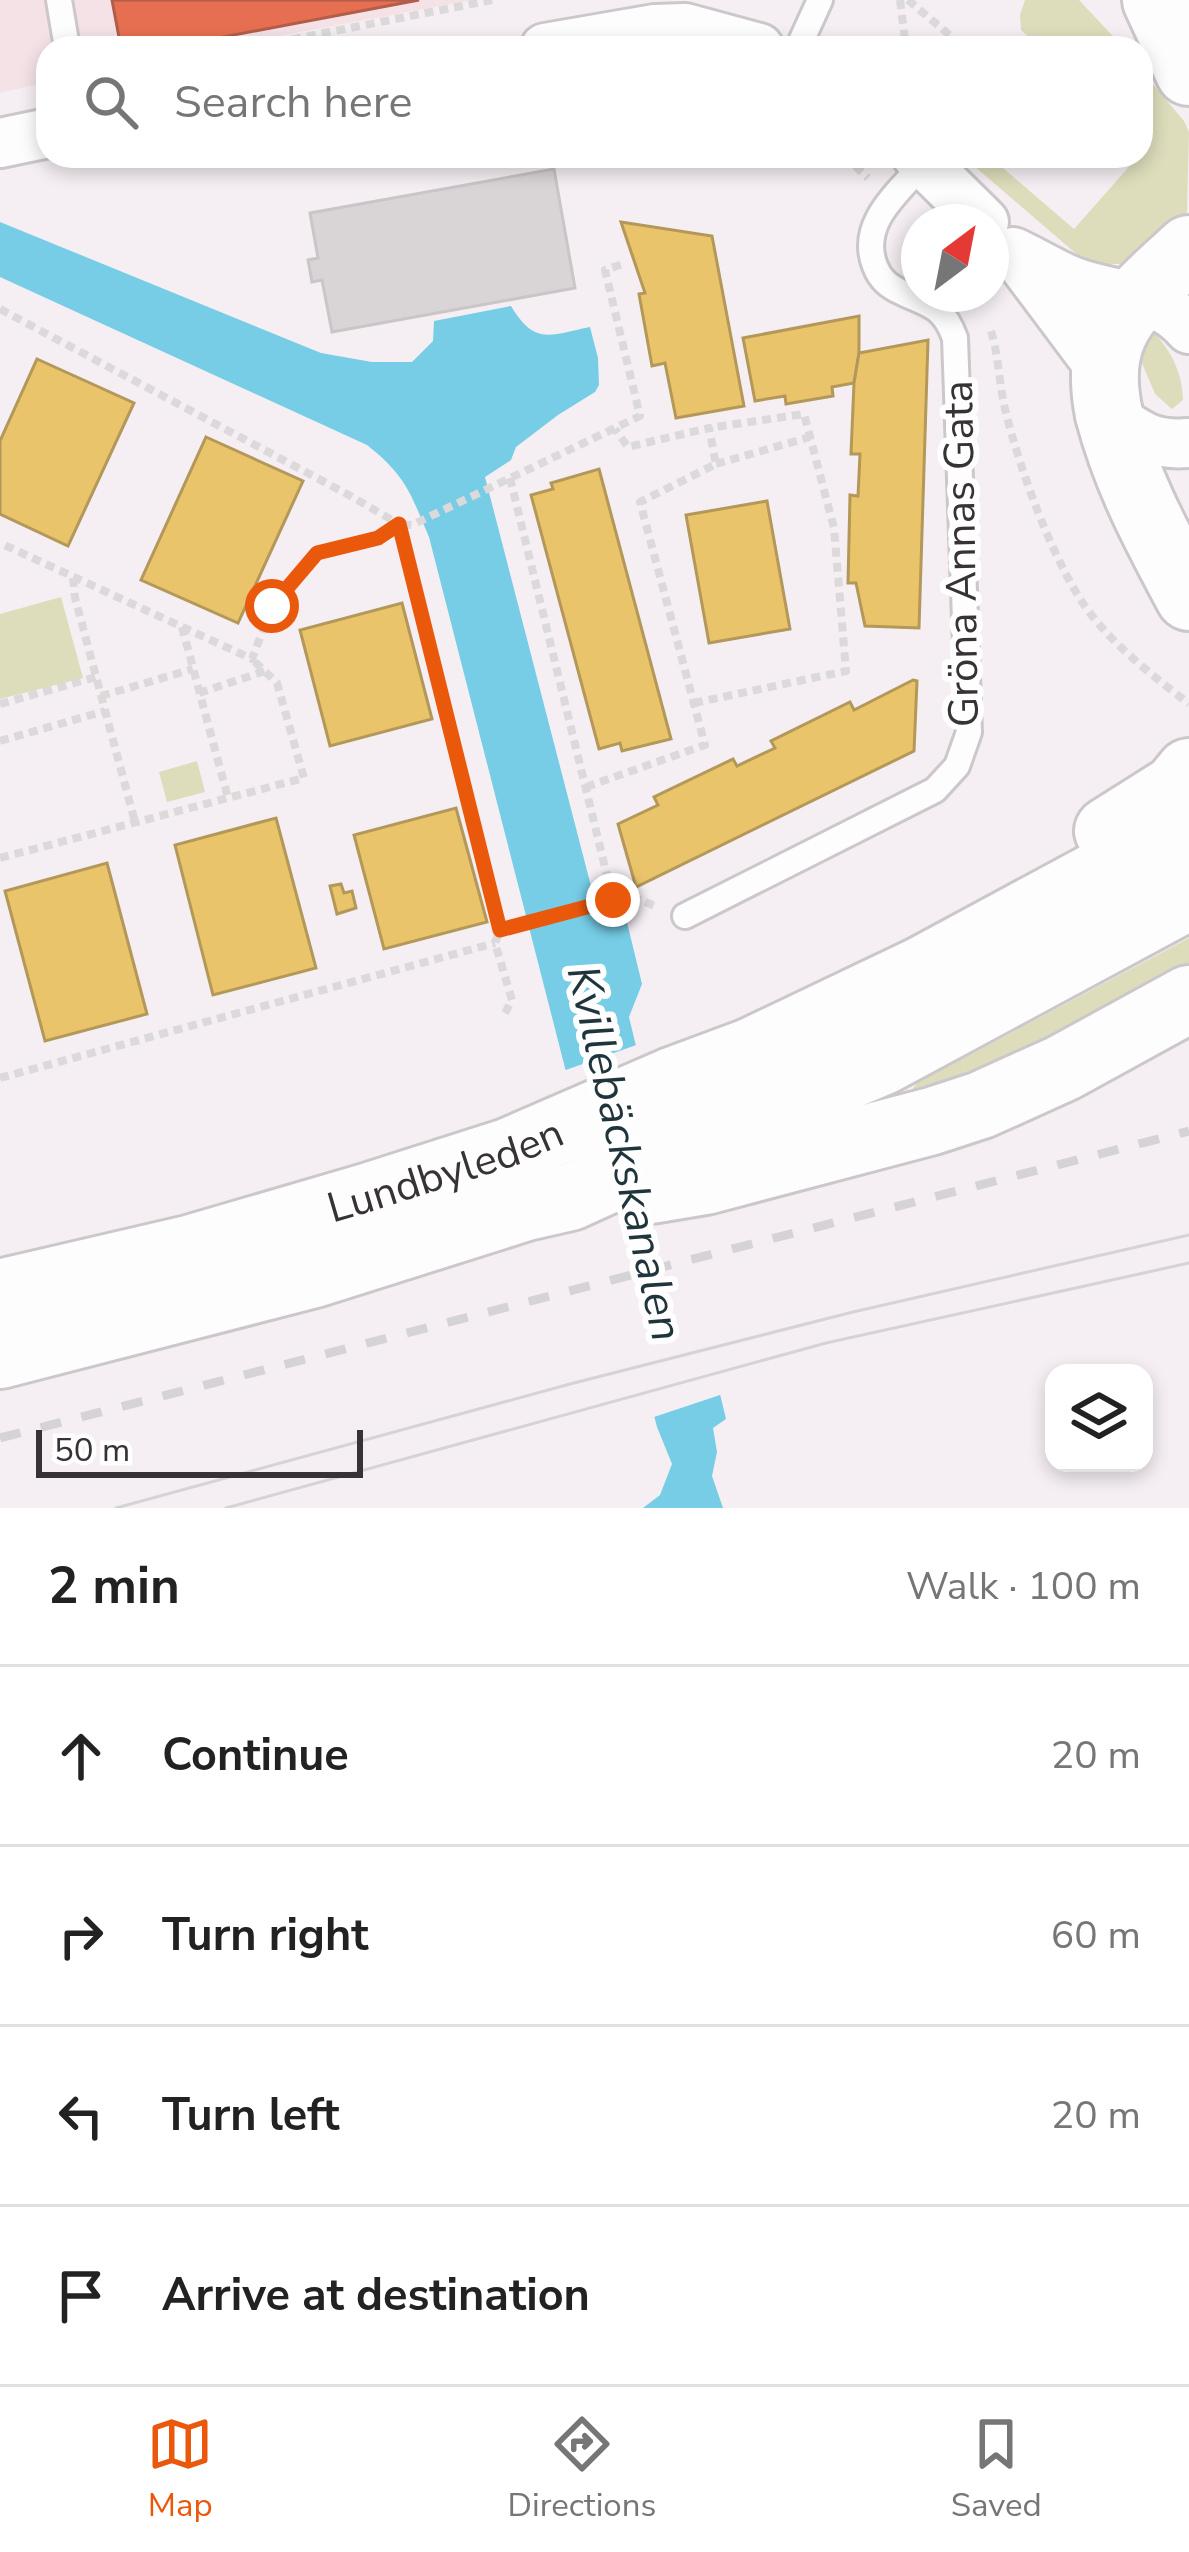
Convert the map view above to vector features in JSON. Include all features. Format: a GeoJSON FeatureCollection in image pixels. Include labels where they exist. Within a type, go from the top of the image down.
{"type":"FeatureCollection","features":[{"type":"Feature","properties":{"kind":"main road"},"geometry":{"type":"LineString","coordinates":[[1158,0],[1189,18]]}},
{"type":"Feature","properties":{"kind":"main road"},"geometry":{"type":"LineString","coordinates":[[1158,0],[1189,72]]}},
{"type":"Feature","properties":{"kind":"main road"},"geometry":{"type":"LineString","coordinates":[[1189,249],[1163,313],[1121,316],[1111,337],[1107,394],[1119,454],[1133,489],[1189,597]]}},
{"type":"Feature","properties":{"kind":"main road"},"geometry":{"type":"LineString","coordinates":[[794,1030],[853,966],[1118,825],[1176,788],[1189,772]]}},
{"type":"Feature","properties":{"kind":"main road","name":"Lundbyleden"},"geometry":{"type":"LineString","coordinates":[[690,1134],[750,1052],[922,970],[1189,826]]}},
{"type":"Feature","properties":{"kind":"main road","name":"Lundbyleden"},"geometry":{"type":"LineString","coordinates":[[0,1355],[314,1274],[534,1185],[690,1134],[883,1061],[1189,896]]}},
{"type":"Feature","properties":{"kind":"main road"},"geometry":{"type":"LineString","coordinates":[[690,1134],[932,1121],[1064,1068],[1189,999]]}},
{"type":"Feature","properties":{"kind":"main road","name":"Lundbyleden"},"geometry":{"type":"LineString","coordinates":[[0,1294],[189,1249],[367,1197],[534,1185]]}},
{"type":"Feature","properties":{"kind":"street"},"geometry":{"type":"LineString","coordinates":[[615,36],[686,28],[715,36]]}},
{"type":"Feature","properties":{"kind":"street"},"geometry":{"type":"LineString","coordinates":[[0,142],[36,135]]}},
{"type":"Feature","properties":{"kind":"street"},"geometry":{"type":"LineString","coordinates":[[930,168],[966,204]]}},
{"type":"Feature","properties":{"kind":"street"},"geometry":{"type":"LineString","coordinates":[[1009,242],[1076,283],[1163,313]]}},
{"type":"Feature","properties":{"kind":"street"},"geometry":{"type":"LineString","coordinates":[[1009,253],[1135,433],[1163,445],[1189,443]]}},
{"type":"Feature","properties":{"kind":"lane"},"geometry":{"type":"LineString","coordinates":[[59,0],[65,36]]}},
{"type":"Feature","properties":{"kind":"lane"},"geometry":{"type":"LineString","coordinates":[[804,36],[820,0]]}},
{"type":"Feature","properties":{"kind":"lane","name":"Gröna Annas Gata"},"geometry":{"type":"LineString","coordinates":[[685,916],[934,790],[958,766],[969,731],[956,338],[948,319],[935,306],[883,280],[870,251],[874,224],[914,168]]}},
{"type":"Feature","properties":{"kind":"path"},"geometry":{"type":"LineString","coordinates":[[309,36],[492,0]]}},
{"type":"Feature","properties":{"kind":"path"},"geometry":{"type":"LineString","coordinates":[[904,0],[906,36]]}},
{"type":"Feature","properties":{"kind":"path"},"geometry":{"type":"LineString","coordinates":[[904,0],[950,36]]}},
{"type":"Feature","properties":{"kind":"path"},"geometry":{"type":"LineString","coordinates":[[0,309],[399,524],[412,525],[640,416],[605,270],[623,264]]}},
{"type":"Feature","properties":{"kind":"path"},"geometry":{"type":"LineString","coordinates":[[986,320],[1006,416],[1060,560],[1090,614],[1135,662],[1189,704]]}},
{"type":"Feature","properties":{"kind":"path"},"geometry":{"type":"LineString","coordinates":[[615,429],[628,447],[804,413],[834,528],[845,671],[694,703]]}},
{"type":"Feature","properties":{"kind":"path"},"geometry":{"type":"LineString","coordinates":[[709,428],[716,464]]}},
{"type":"Feature","properties":{"kind":"path"},"geometry":{"type":"LineString","coordinates":[[586,787],[705,745],[640,502],[716,464],[810,437]]}},
{"type":"Feature","properties":{"kind":"path"},"geometry":{"type":"LineString","coordinates":[[500,930],[613,900],[510,478]]}},
{"type":"Feature","properties":{"kind":"path"},"geometry":{"type":"LineString","coordinates":[[252,659],[272,606],[317,553],[378,538],[399,524]]}},
{"type":"Feature","properties":{"kind":"path"},"geometry":{"type":"LineString","coordinates":[[399,524],[500,930],[495,943],[512,1000],[505,1013]]}},
{"type":"Feature","properties":{"kind":"path"},"geometry":{"type":"LineString","coordinates":[[0,543],[252,659],[277,683],[304,778],[0,858]]}},
{"type":"Feature","properties":{"kind":"path"},"geometry":{"type":"LineString","coordinates":[[73,576],[135,822]]}},
{"type":"Feature","properties":{"kind":"path"},"geometry":{"type":"LineString","coordinates":[[181,626],[228,798]]}},
{"type":"Feature","properties":{"kind":"path"},"geometry":{"type":"LineString","coordinates":[[101,696],[193,669]]}},
{"type":"Feature","properties":{"kind":"path"},"geometry":{"type":"LineString","coordinates":[[199,693],[265,671]]}},
{"type":"Feature","properties":{"kind":"path"},"geometry":{"type":"LineString","coordinates":[[0,704],[96,677]]}},
{"type":"Feature","properties":{"kind":"path"},"geometry":{"type":"LineString","coordinates":[[0,741],[105,711]]}},
{"type":"Feature","properties":{"kind":"path"},"geometry":{"type":"LineString","coordinates":[[0,1078],[495,943]]}},
{"type":"Feature","properties":{"kind":"shaded area"},"geometry":{"type":"Polygon","coordinates":[[[0,0],[473,0],[279,36],[36,36],[36,85],[0,93],[0,0]]]}},
{"type":"Feature","properties":{"kind":"green space"},"geometry":{"type":"Polygon","coordinates":[[[1025,0],[1079,0],[1113,36],[1028,36],[1021,30],[1025,0]]]}},
{"type":"Feature","properties":{"kind":"green space"},"geometry":{"type":"Polygon","coordinates":[[[1153,84],[1189,132],[1187,212],[1149,254],[1123,264],[1080,257],[976,168],[1003,168],[1074,229],[1128,168],[1153,168],[1153,84]]]}},
{"type":"Feature","properties":{"kind":"green space"},"geometry":{"type":"Polygon","coordinates":[[[1154,332],[1171,355],[1181,381],[1183,400],[1172,409],[1155,394],[1136,349],[1144,333],[1154,332]]]}},
{"type":"Feature","properties":{"kind":"green space"},"geometry":{"type":"Polygon","coordinates":[[[61,597],[83,678],[0,699],[0,614],[61,597]]]}},
{"type":"Feature","properties":{"kind":"green space"},"geometry":{"type":"Polygon","coordinates":[[[197,761],[205,792],[167,802],[159,772],[197,761]]]}},
{"type":"Feature","properties":{"kind":"green space"},"geometry":{"type":"Polygon","coordinates":[[[1189,938],[1189,977],[1052,1049],[904,1100],[917,1083],[1189,938]]]}},
{"type":"Feature","properties":{"kind":"water","name":"Kvillebäckskanalen"},"geometry":{"type":"Polygon","coordinates":[[[0,222],[321,353],[372,362],[412,362],[433,341],[434,321],[511,306],[536,332],[554,334],[590,327],[598,358],[595,392],[516,447],[511,460],[485,477],[599,917],[624,910],[642,984],[629,1017],[726,1419],[713,1428],[717,1452],[712,1476],[723,1508],[643,1508],[660,1495],[672,1464],[657,1427],[429,537],[406,486],[367,445],[0,277],[0,222]]]}},
{"type":"Feature","properties":{"kind":"pier"},"geometry":{"type":"Polygon","coordinates":[[[642,1043],[726,1393],[648,1419],[560,1072],[642,1043]]]}},
{"type":"Feature","properties":{"kind":"building: Homes"},"geometry":{"type":"Polygon","coordinates":[[[621,222],[712,236],[744,406],[676,418],[665,363],[652,366],[639,294],[645,293],[621,222]]]}},
{"type":"Feature","properties":{"kind":"building: Homes"},"geometry":{"type":"Polygon","coordinates":[[[859,316],[854,383],[832,387],[833,396],[786,404],[785,396],[755,401],[743,338],[859,316]]]}},
{"type":"Feature","properties":{"kind":"building: Homes"},"geometry":{"type":"Polygon","coordinates":[[[928,340],[919,628],[865,626],[856,583],[848,583],[850,495],[858,496],[860,454],[851,454],[859,353],[928,340]]]}},
{"type":"Feature","properties":{"kind":"building: Homes"},"geometry":{"type":"Polygon","coordinates":[[[37,359],[134,403],[68,546],[0,514],[0,441],[37,359]]]}},
{"type":"Feature","properties":{"kind":"building: Homes"},"geometry":{"type":"Polygon","coordinates":[[[206,437],[303,481],[238,623],[141,580],[206,437]]]}},
{"type":"Feature","properties":{"kind":"building: Homes"},"geometry":{"type":"Polygon","coordinates":[[[599,469],[671,739],[622,751],[620,743],[599,749],[531,495],[553,489],[551,483],[599,469]]]}},
{"type":"Feature","properties":{"kind":"building: Homes"},"geometry":{"type":"Polygon","coordinates":[[[767,501],[790,629],[709,643],[686,515],[767,501]]]}},
{"type":"Feature","properties":{"kind":"building: Homes"},"geometry":{"type":"Polygon","coordinates":[[[402,603],[432,719],[330,746],[300,630],[402,603]]]}},
{"type":"Feature","properties":{"kind":"building: Homes"},"geometry":{"type":"Polygon","coordinates":[[[917,681],[914,751],[636,887],[618,824],[658,805],[654,797],[733,759],[737,766],[775,748],[771,741],[850,702],[854,710],[917,681]]]}},
{"type":"Feature","properties":{"kind":"building: Homes"},"geometry":{"type":"Polygon","coordinates":[[[456,808],[487,922],[384,949],[354,835],[456,808]]]}},
{"type":"Feature","properties":{"kind":"building: Homes"},"geometry":{"type":"Polygon","coordinates":[[[276,818],[316,968],[213,995],[175,845],[276,818]]]}},
{"type":"Feature","properties":{"kind":"building: Homes"},"geometry":{"type":"Polygon","coordinates":[[[107,863],[147,1014],[45,1041],[5,891],[107,863]]]}},
{"type":"Feature","properties":{"kind":"building: Homes"},"geometry":{"type":"Polygon","coordinates":[[[341,884],[344,893],[352,891],[356,908],[337,914],[330,886],[341,884]]]}},
{"type":"Feature","properties":{"kind":"building: Shops"},"geometry":{"type":"Polygon","coordinates":[[[112,0],[419,0],[228,36],[119,36],[112,0]]]}},
{"type":"Feature","properties":{"kind":"building: Other"},"geometry":{"type":"Polygon","coordinates":[[[554,169],[575,288],[332,332],[322,280],[312,282],[308,260],[318,258],[310,213],[554,169]]]}},
{"type":"Feature","properties":{"kind":"tram line"},"geometry":{"type":"LineString","coordinates":[[116,1508],[570,1384],[853,1312],[1189,1235]]}},
{"type":"Feature","properties":{"kind":"tram line"},"geometry":{"type":"LineString","coordinates":[[226,1508],[826,1343],[1189,1263]]}},
{"type":"Feature","properties":{"kind":"railway"},"geometry":{"type":"LineString","coordinates":[[0,1438],[1189,1131]]}},
{"type":"Feature","properties":{"kind":"route"},"geometry":{"type":"LineString","coordinates":[[272,606],[317,553],[378,538],[399,524],[500,930],[613,900]]}}]}
